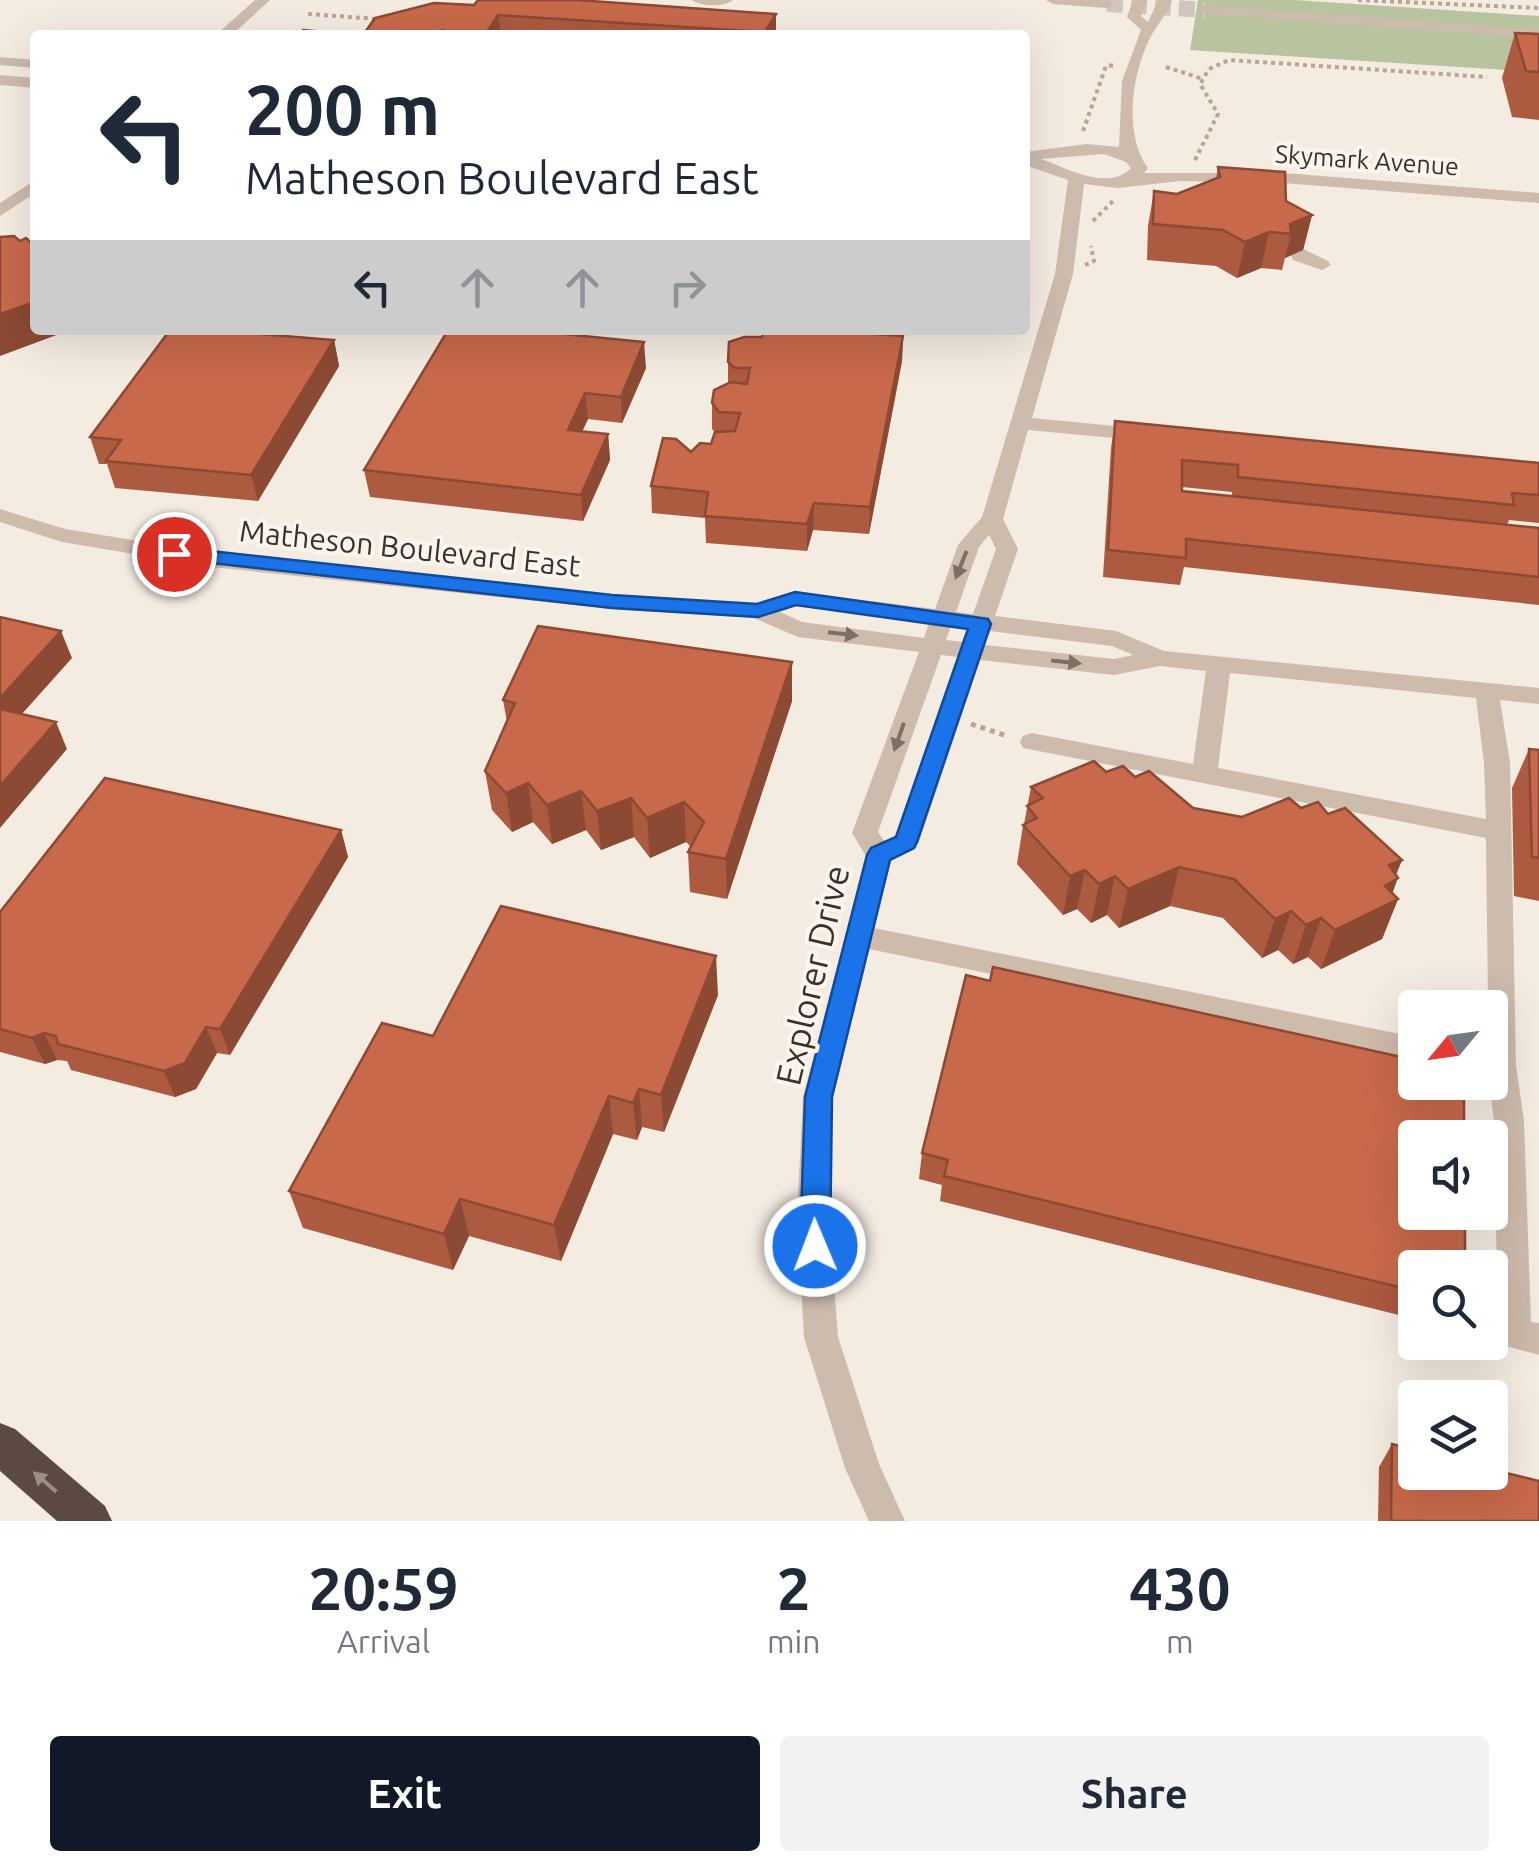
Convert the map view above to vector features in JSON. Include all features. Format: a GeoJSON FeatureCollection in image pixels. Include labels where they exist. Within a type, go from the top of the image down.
{"type":"FeatureCollection","features":[{"type":"Feature","properties":{"kind":"highway"},"geometry":{"type":"LineString","coordinates":[[0,1444],[90,1521]]}},
{"type":"Feature","properties":{"kind":"street"},"geometry":{"type":"LineString","coordinates":[[229,30],[263,0]]}},
{"type":"Feature","properties":{"kind":"street"},"geometry":{"type":"LineString","coordinates":[[700,0],[726,0]]}},
{"type":"Feature","properties":{"kind":"street"},"geometry":{"type":"LineString","coordinates":[[1054,0],[1106,4]]}},
{"type":"Feature","properties":{"kind":"street"},"geometry":{"type":"LineString","coordinates":[[1140,0],[1134,17],[1146,28]]}},
{"type":"Feature","properties":{"kind":"street"},"geometry":{"type":"LineString","coordinates":[[1076,209],[1122,187],[1139,172],[1132,158],[1126,121],[1133,63],[1146,28],[1158,20],[1164,0]]}},
{"type":"Feature","properties":{"kind":"street"},"geometry":{"type":"LineString","coordinates":[[1206,10],[1539,34]]}},
{"type":"Feature","properties":{"kind":"street"},"geometry":{"type":"LineString","coordinates":[[0,61],[30,64]]}},
{"type":"Feature","properties":{"kind":"street"},"geometry":{"type":"LineString","coordinates":[[0,80],[30,83]]}},
{"type":"Feature","properties":{"kind":"street"},"geometry":{"type":"LineString","coordinates":[[1030,158],[1075,163],[1126,121]]}},
{"type":"Feature","properties":{"kind":"street","name":"Skymark Avenue"},"geometry":{"type":"LineString","coordinates":[[1075,163],[1132,158],[1539,198]]}},
{"type":"Feature","properties":{"kind":"street","name":"Skymark Avenue"},"geometry":{"type":"LineString","coordinates":[[1075,163],[1122,187],[1193,167]]}},
{"type":"Feature","properties":{"kind":"street","name":"Explorer Drive"},"geometry":{"type":"LineString","coordinates":[[886,1521],[863,1468],[821,1336],[813,1216],[818,1097],[879,855],[865,833],[969,544],[992,519],[1064,274],[1076,209],[1075,163]]}},
{"type":"Feature","properties":{"kind":"street"},"geometry":{"type":"LineString","coordinates":[[0,211],[30,188]]}},
{"type":"Feature","properties":{"kind":"street"},"geometry":{"type":"LineString","coordinates":[[1320,242],[1299,250],[1299,256],[1322,265]]}},
{"type":"Feature","properties":{"kind":"street"},"geometry":{"type":"LineString","coordinates":[[1021,423],[1166,437]]}},
{"type":"Feature","properties":{"kind":"street","name":"Matheson Boulevard East"},"geometry":{"type":"LineString","coordinates":[[0,516],[62,535],[212,560],[612,602],[758,610],[795,599],[1116,639],[1160,658]]}},
{"type":"Feature","properties":{"kind":"street","name":"Explorer Drive"},"geometry":{"type":"LineString","coordinates":[[879,855],[906,842],[1007,550],[992,519]]}},
{"type":"Feature","properties":{"kind":"street","name":"Matheson Boulevard East"},"geometry":{"type":"LineString","coordinates":[[758,610],[798,629],[1114,667],[1160,658],[1539,696]]}},
{"type":"Feature","properties":{"kind":"street"},"geometry":{"type":"LineString","coordinates":[[1204,777],[1219,664]]}},
{"type":"Feature","properties":{"kind":"street"},"geometry":{"type":"LineString","coordinates":[[1487,690],[1511,773],[1499,831],[1496,990]]}},
{"type":"Feature","properties":{"kind":"street"},"geometry":{"type":"LineString","coordinates":[[1032,742],[1499,831]]}},
{"type":"Feature","properties":{"kind":"street"},"geometry":{"type":"LineString","coordinates":[[858,936],[1016,966],[1306,1030],[1398,1045]]}},
{"type":"Feature","properties":{"kind":"street"},"geometry":{"type":"LineString","coordinates":[[1007,998],[1016,966]]}},
{"type":"Feature","properties":{"kind":"street"},"geometry":{"type":"LineString","coordinates":[[1504,1100],[1509,1121],[1516,1334],[1539,1340]]}},
{"type":"Feature","properties":{"kind":"path"},"geometry":{"type":"LineString","coordinates":[[1358,0],[1539,8]]}},
{"type":"Feature","properties":{"kind":"path"},"geometry":{"type":"LineString","coordinates":[[308,14],[387,20]]}},
{"type":"Feature","properties":{"kind":"path"},"geometry":{"type":"LineString","coordinates":[[1193,167],[1218,114],[1200,84],[1210,69],[1228,60],[1487,77]]}},
{"type":"Feature","properties":{"kind":"path"},"geometry":{"type":"LineString","coordinates":[[1076,134],[1082,132],[1106,66],[1133,63]]}},
{"type":"Feature","properties":{"kind":"path"},"geometry":{"type":"LineString","coordinates":[[1166,67],[1203,80]]}},
{"type":"Feature","properties":{"kind":"path"},"geometry":{"type":"LineString","coordinates":[[1091,228],[1094,217],[1122,187]]}},
{"type":"Feature","properties":{"kind":"path"},"geometry":{"type":"LineString","coordinates":[[1064,274],[1094,261],[1090,242]]}},
{"type":"Feature","properties":{"kind":"path"},"geometry":{"type":"LineString","coordinates":[[948,719],[1002,732],[1020,745],[1032,742]]}},
{"type":"Feature","properties":{"kind":"green space"},"geometry":{"type":"Polygon","coordinates":[[[1198,0],[1295,0],[1539,16],[1539,72],[1190,50],[1198,0]]]}},
{"type":"Feature","properties":{"kind":"building"},"geometry":{"type":"Polygon","coordinates":[[[478,0],[577,0],[776,14],[766,30],[498,15],[488,30],[367,30],[375,18],[434,3],[474,5],[478,0]]]}},
{"type":"Feature","properties":{"kind":"building"},"geometry":{"type":"Polygon","coordinates":[[[1515,33],[1539,34],[1539,72],[1526,71],[1515,33]]]}},
{"type":"Feature","properties":{"kind":"building"},"geometry":{"type":"Polygon","coordinates":[[[1218,167],[1285,172],[1286,201],[1312,215],[1290,224],[1291,234],[1269,232],[1245,242],[1223,230],[1153,224],[1154,191],[1177,194],[1220,177],[1218,167]]]}},
{"type":"Feature","properties":{"kind":"building"},"geometry":{"type":"Polygon","coordinates":[[[14,236],[30,242],[30,304],[0,314],[0,237],[14,236]]]}},
{"type":"Feature","properties":{"kind":"building"},"geometry":{"type":"Polygon","coordinates":[[[166,335],[272,335],[334,340],[251,475],[106,461],[121,440],[90,437],[166,335]]]}},
{"type":"Feature","properties":{"kind":"building"},"geometry":{"type":"Polygon","coordinates":[[[445,335],[574,335],[644,342],[621,397],[585,393],[568,430],[608,434],[581,495],[364,470],[445,335]]]}},
{"type":"Feature","properties":{"kind":"building"},"geometry":{"type":"Polygon","coordinates":[[[903,336],[870,507],[814,503],[807,524],[705,516],[708,492],[651,486],[663,438],[676,439],[691,452],[700,443],[711,444],[715,432],[735,431],[740,413],[719,412],[712,403],[714,390],[731,382],[747,384],[750,368],[735,368],[728,362],[729,342],[762,337],[903,336]]]}},
{"type":"Feature","properties":{"kind":"building"},"geometry":{"type":"Polygon","coordinates":[[[1115,421],[1539,463],[1539,495],[1512,493],[1514,505],[1238,477],[1238,465],[1182,460],[1182,491],[1539,528],[1539,577],[1186,539],[1186,558],[1108,550],[1115,421]]]}},
{"type":"Feature","properties":{"kind":"building"},"geometry":{"type":"Polygon","coordinates":[[[0,617],[61,631],[0,698],[0,617]]]}},
{"type":"Feature","properties":{"kind":"building"},"geometry":{"type":"Polygon","coordinates":[[[538,626],[792,662],[726,859],[688,852],[704,822],[684,802],[647,818],[631,798],[597,811],[581,791],[547,805],[528,783],[506,793],[485,771],[515,703],[503,700],[538,626]]]}},
{"type":"Feature","properties":{"kind":"building"},"geometry":{"type":"Polygon","coordinates":[[[0,709],[56,722],[0,786],[0,709]]]}},
{"type":"Feature","properties":{"kind":"building"},"geometry":{"type":"Polygon","coordinates":[[[1529,749],[1539,750],[1539,858],[1532,857],[1529,749]]]}},
{"type":"Feature","properties":{"kind":"building"},"geometry":{"type":"Polygon","coordinates":[[[1094,761],[1106,772],[1123,766],[1135,777],[1149,771],[1193,808],[1242,817],[1289,798],[1301,808],[1318,802],[1328,814],[1345,808],[1402,860],[1389,865],[1398,878],[1385,886],[1398,899],[1335,930],[1321,918],[1306,925],[1291,911],[1275,919],[1234,879],[1179,867],[1128,889],[1115,876],[1099,884],[1085,870],[1070,876],[1023,825],[1037,818],[1027,806],[1043,798],[1031,787],[1094,761]]]}},
{"type":"Feature","properties":{"kind":"building"},"geometry":{"type":"Polygon","coordinates":[[[105,778],[341,830],[220,1029],[206,1027],[185,1063],[164,1071],[58,1044],[56,1036],[44,1033],[32,1038],[0,1029],[0,912],[105,778]]]}},
{"type":"Feature","properties":{"kind":"building"},"geometry":{"type":"Polygon","coordinates":[[[501,906],[716,956],[661,1095],[639,1089],[633,1103],[609,1096],[554,1225],[460,1199],[444,1234],[289,1191],[382,1023],[433,1036],[501,906]]]}},
{"type":"Feature","properties":{"kind":"building"},"geometry":{"type":"Polygon","coordinates":[[[993,967],[1398,1056],[1398,1100],[1464,1100],[1464,1120],[1398,1120],[1398,1230],[1465,1230],[1465,1250],[1398,1250],[1398,1287],[944,1176],[948,1160],[922,1153],[966,975],[990,981],[993,967]]]}},
{"type":"Feature","properties":{"kind":"building"},"geometry":{"type":"Polygon","coordinates":[[[1392,1444],[1398,1446],[1398,1490],[1508,1490],[1508,1473],[1539,1481],[1539,1521],[1391,1521],[1392,1444]]]}},
{"type":"Feature","properties":{"kind":"tunnel"},"geometry":{"type":"LineString","coordinates":[[1107,4],[1206,10]]}},
{"type":"Feature","properties":{"kind":"route"},"geometry":{"type":"LineString","coordinates":[[174,554],[612,602],[758,610],[795,599],[980,624],[906,842],[879,855],[818,1097],[815,1246]]}}]}
